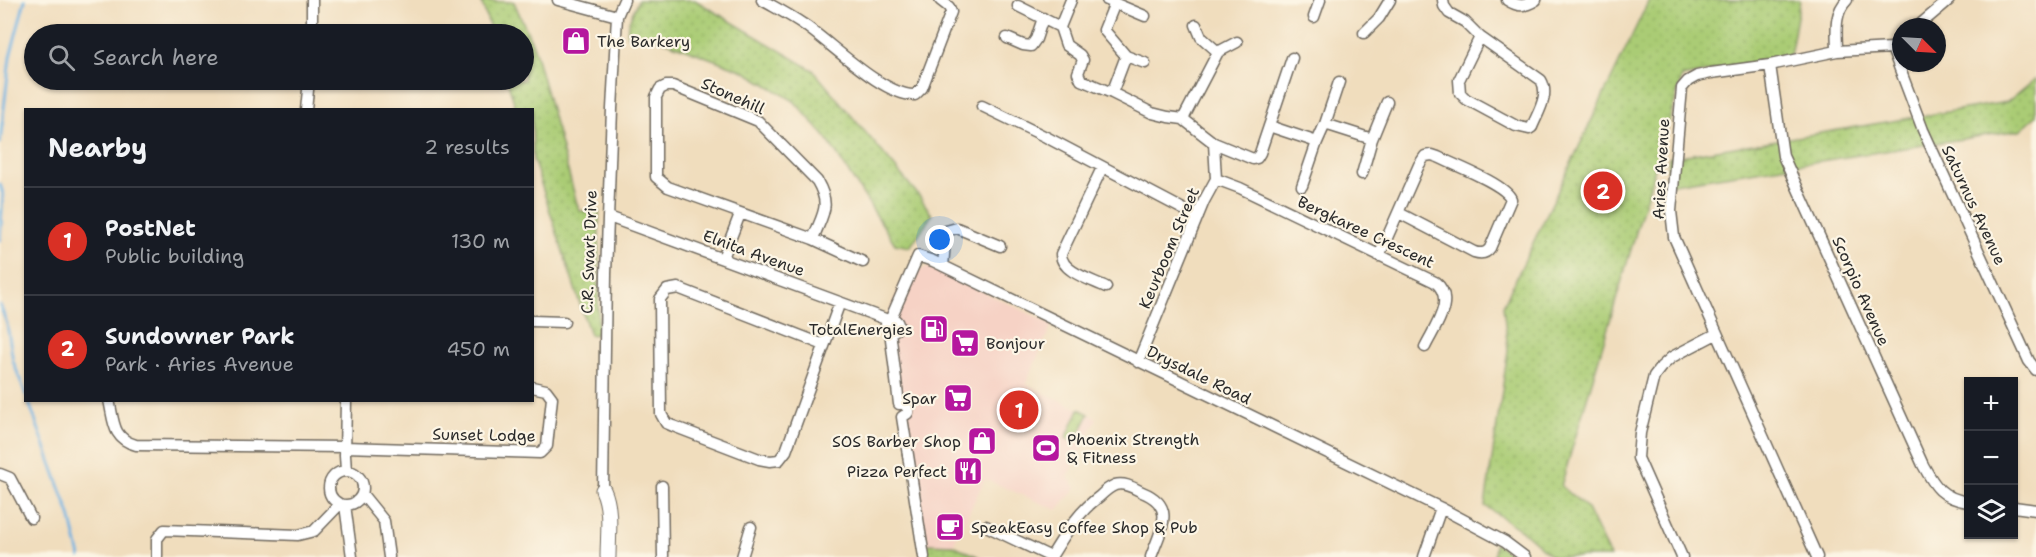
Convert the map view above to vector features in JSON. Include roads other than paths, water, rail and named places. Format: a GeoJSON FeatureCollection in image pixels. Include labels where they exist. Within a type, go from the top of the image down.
{"type":"FeatureCollection","features":[{"type":"Feature","properties":{"kind":"street"},"geometry":{"type":"LineString","coordinates":[[558,0],[617,16],[624,0]]}},
{"type":"Feature","properties":{"kind":"street"},"geometry":{"type":"LineString","coordinates":[[762,0],[803,24],[869,75],[885,85],[910,95],[915,95],[922,88],[951,12],[949,7],[940,0]]}},
{"type":"Feature","properties":{"kind":"street"},"geometry":{"type":"LineString","coordinates":[[1071,0],[1060,27],[1066,45],[1082,58],[1079,77],[1152,113],[1184,119],[1214,143],[1255,159],[1260,153],[1292,58]]}},
{"type":"Feature","properties":{"kind":"street"},"geometry":{"type":"LineString","coordinates":[[1314,16],[1320,0]]}},
{"type":"Feature","properties":{"kind":"street"},"geometry":{"type":"LineString","coordinates":[[1443,0],[1443,6],[1449,13],[1465,22],[1480,37],[1538,78],[1544,86],[1545,95],[1532,127],[1529,129],[1516,126],[1466,99],[1460,93],[1459,80],[1480,37]]}},
{"type":"Feature","properties":{"kind":"street"},"geometry":{"type":"LineString","coordinates":[[1508,0],[1519,6],[1536,0]]}},
{"type":"Feature","properties":{"kind":"street"},"geometry":{"type":"LineString","coordinates":[[1837,51],[1837,19],[1840,8],[1847,0]]}},
{"type":"Feature","properties":{"kind":"street"},"geometry":{"type":"LineString","coordinates":[[1928,18],[1949,0]]}},
{"type":"Feature","properties":{"kind":"street"},"geometry":{"type":"LineString","coordinates":[[1364,33],[1378,18],[1387,1]]}},
{"type":"Feature","properties":{"kind":"street"},"geometry":{"type":"LineString","coordinates":[[313,24],[314,2]]}},
{"type":"Feature","properties":{"kind":"street"},"geometry":{"type":"LineString","coordinates":[[1145,16],[1111,2],[1104,30],[1108,38],[1126,56],[1145,63]]}},
{"type":"Feature","properties":{"kind":"street"},"geometry":{"type":"LineString","coordinates":[[1018,6],[1060,27]]}},
{"type":"Feature","properties":{"kind":"street","name":"C.R. Swart Drive"},"geometry":{"type":"LineString","coordinates":[[598,557],[603,490],[609,217],[617,16]]}},
{"type":"Feature","properties":{"kind":"street"},"geometry":{"type":"LineString","coordinates":[[1007,38],[1031,46],[1036,39],[1043,18]]}},
{"type":"Feature","properties":{"kind":"street"},"geometry":{"type":"LineString","coordinates":[[1196,25],[1201,37],[1218,52]]}},
{"type":"Feature","properties":{"kind":"street"},"geometry":{"type":"LineString","coordinates":[[1184,119],[1218,52],[1237,42]]}},
{"type":"Feature","properties":{"kind":"street","name":"Aries Avenue"},"geometry":{"type":"LineString","coordinates":[[1817,557],[1674,237],[1672,223],[1682,88],[1697,76],[1770,65],[1837,51],[1892,48]]}},
{"type":"Feature","properties":{"kind":"street"},"geometry":{"type":"LineString","coordinates":[[1112,93],[1126,56]]}},
{"type":"Feature","properties":{"kind":"street","name":"Scorpio Avenue"},"geometry":{"type":"LineString","coordinates":[[1770,65],[1783,156],[1923,465],[1933,484],[1940,491],[1964,501]]}},
{"type":"Feature","properties":{"kind":"street","name":"Saturnus Avenue"},"geometry":{"type":"LineString","coordinates":[[1901,72],[1923,130],[2029,361],[2036,370]]}},
{"type":"Feature","properties":{"kind":"street"},"geometry":{"type":"LineString","coordinates":[[1302,186],[1339,82]]}},
{"type":"Feature","properties":{"kind":"street","name":"Stonehill"},"geometry":{"type":"LineString","coordinates":[[673,86],[759,121],[817,181],[826,204],[813,239],[740,214],[668,187],[656,177],[656,97],[660,88],[673,86]]}},
{"type":"Feature","properties":{"kind":"street"},"geometry":{"type":"LineString","coordinates":[[306,108],[308,90]]}},
{"type":"Feature","properties":{"kind":"street"},"geometry":{"type":"LineString","coordinates":[[1362,174],[1372,139],[1387,102]]}},
{"type":"Feature","properties":{"kind":"street"},"geometry":{"type":"LineString","coordinates":[[982,106],[1046,137],[1198,218]]}},
{"type":"Feature","properties":{"kind":"street"},"geometry":{"type":"LineString","coordinates":[[1325,124],[1372,139]]}},
{"type":"Feature","properties":{"kind":"street"},"geometry":{"type":"LineString","coordinates":[[1269,126],[1317,142]]}},
{"type":"Feature","properties":{"kind":"street","name":"Keurboom Street"},"geometry":{"type":"LineString","coordinates":[[1138,362],[1216,179],[1214,143]]}},
{"type":"Feature","properties":{"kind":"street"},"geometry":{"type":"LineString","coordinates":[[1379,256],[1425,156],[1438,158],[1498,187],[1509,193],[1511,199],[1492,244],[1487,251],[1481,253],[1474,252],[1399,213]]}},
{"type":"Feature","properties":{"kind":"street"},"geometry":{"type":"LineString","coordinates":[[1102,168],[1061,258],[1072,271],[1106,287]]}},
{"type":"Feature","properties":{"kind":"street","name":"Bergkaree Crescent"},"geometry":{"type":"LineString","coordinates":[[1216,179],[1240,188],[1441,286],[1446,294],[1443,309],[1425,347]]}},
{"type":"Feature","properties":{"kind":"street"},"geometry":{"type":"LineString","coordinates":[[723,258],[740,214]]}},
{"type":"Feature","properties":{"kind":"street","name":"Elnita Avenue"},"geometry":{"type":"LineString","coordinates":[[609,217],[840,302],[890,323]]}},
{"type":"Feature","properties":{"kind":"street"},"geometry":{"type":"LineString","coordinates":[[943,266],[946,231],[951,228],[957,228],[1000,246]]}},
{"type":"Feature","properties":{"kind":"street"},"geometry":{"type":"LineString","coordinates":[[813,239],[863,262]]}},
{"type":"Feature","properties":{"kind":"street","name":"Drysdale Road"},"geometry":{"type":"LineString","coordinates":[[890,323],[918,256],[943,266],[1441,508],[1505,542],[1525,557]]}},
{"type":"Feature","properties":{"kind":"street"},"geometry":{"type":"LineString","coordinates":[[824,345],[678,288],[667,290],[660,299],[661,414],[663,419],[673,426],[759,459],[779,460],[786,451],[840,302]]}},
{"type":"Feature","properties":{"kind":"street"},"geometry":{"type":"LineString","coordinates":[[534,321],[564,322]]}},
{"type":"Feature","properties":{"kind":"street"},"geometry":{"type":"LineString","coordinates":[[890,323],[899,404],[895,411],[896,415],[902,417],[924,557]]}},
{"type":"Feature","properties":{"kind":"street"},"geometry":{"type":"LineString","coordinates":[[1682,557],[1638,458],[1640,433],[1654,376],[1672,357],[1716,334]]}},
{"type":"Feature","properties":{"kind":"street","name":"Sunset Lodge"},"geometry":{"type":"LineString","coordinates":[[109,402],[117,434],[125,441],[136,445],[345,447],[540,453],[547,446],[552,398],[546,390],[534,387]]}},
{"type":"Feature","properties":{"kind":"street"},"geometry":{"type":"LineString","coordinates":[[346,402],[346,471]]}},
{"type":"Feature","properties":{"kind":"street"},"geometry":{"type":"LineString","coordinates":[[157,557],[157,539],[164,530],[298,535],[314,531],[343,505],[356,502],[362,494],[363,483],[360,478],[346,471],[335,475],[329,485],[331,497],[343,505],[352,557]]}},
{"type":"Feature","properties":{"kind":"street"},"geometry":{"type":"LineString","coordinates":[[0,474],[10,478],[32,518]]}},
{"type":"Feature","properties":{"kind":"street"},"geometry":{"type":"LineString","coordinates":[[986,526],[1051,557],[1076,517],[1114,485],[1122,484],[1154,496],[1164,509],[1164,518],[1151,557]]}},
{"type":"Feature","properties":{"kind":"street"},"geometry":{"type":"LineString","coordinates":[[662,486],[663,557]]}},
{"type":"Feature","properties":{"kind":"street","name":"C.R. Swart Drive"},"geometry":{"type":"LineString","coordinates":[[603,490],[608,509],[608,557]]}},
{"type":"Feature","properties":{"kind":"street"},"geometry":{"type":"LineString","coordinates":[[362,494],[384,521],[388,557]]}},
{"type":"Feature","properties":{"kind":"street"},"geometry":{"type":"LineString","coordinates":[[1424,557],[1441,508]]}},
{"type":"Feature","properties":{"kind":"street"},"geometry":{"type":"LineString","coordinates":[[2018,508],[2036,510]]}},
{"type":"Feature","properties":{"kind":"street"},"geometry":{"type":"LineString","coordinates":[[742,557],[752,527]]}},
{"type":"Feature","properties":{"kind":"waterway"},"geometry":{"type":"LineString","coordinates":[[0,143],[10,57],[25,0]]}},
{"type":"Feature","properties":{"kind":"waterway"},"geometry":{"type":"LineString","coordinates":[[0,184],[3,194],[0,240]]}},
{"type":"Feature","properties":{"kind":"waterway"},"geometry":{"type":"LineString","coordinates":[[0,305],[7,324],[13,361],[24,390]]}},
{"type":"Feature","properties":{"kind":"waterway"},"geometry":{"type":"LineString","coordinates":[[29,402],[70,515],[80,557]]}},
{"type":"Feature","properties":{"kind":"place","name":"The Barkery"},"geometry":{"type":"Point","coordinates":[576,41]}},
{"type":"Feature","properties":{"kind":"place","name":"Sundowner Park"},"geometry":{"type":"Point","coordinates":[1603,191]}},
{"type":"Feature","properties":{"kind":"place","name":"TotalEnergies"},"geometry":{"type":"Point","coordinates":[934,329]}},
{"type":"Feature","properties":{"kind":"place","name":"Bonjour"},"geometry":{"type":"Point","coordinates":[965,343]}},
{"type":"Feature","properties":{"kind":"place","name":"Spar"},"geometry":{"type":"Point","coordinates":[958,398]}},
{"type":"Feature","properties":{"kind":"place","name":"PostNet"},"geometry":{"type":"Point","coordinates":[1019,410]}},
{"type":"Feature","properties":{"kind":"place","name":"SOS Barber Shop"},"geometry":{"type":"Point","coordinates":[982,441]}},
{"type":"Feature","properties":{"kind":"place","name":"Phoenix Strength & Fitness"},"geometry":{"type":"Point","coordinates":[1046,448]}},
{"type":"Feature","properties":{"kind":"place","name":"Pizza Perfect"},"geometry":{"type":"Point","coordinates":[968,471]}},
{"type":"Feature","properties":{"kind":"place","name":"SpeakEasy Coffee Shop & Pub"},"geometry":{"type":"Point","coordinates":[950,527]}}]}
